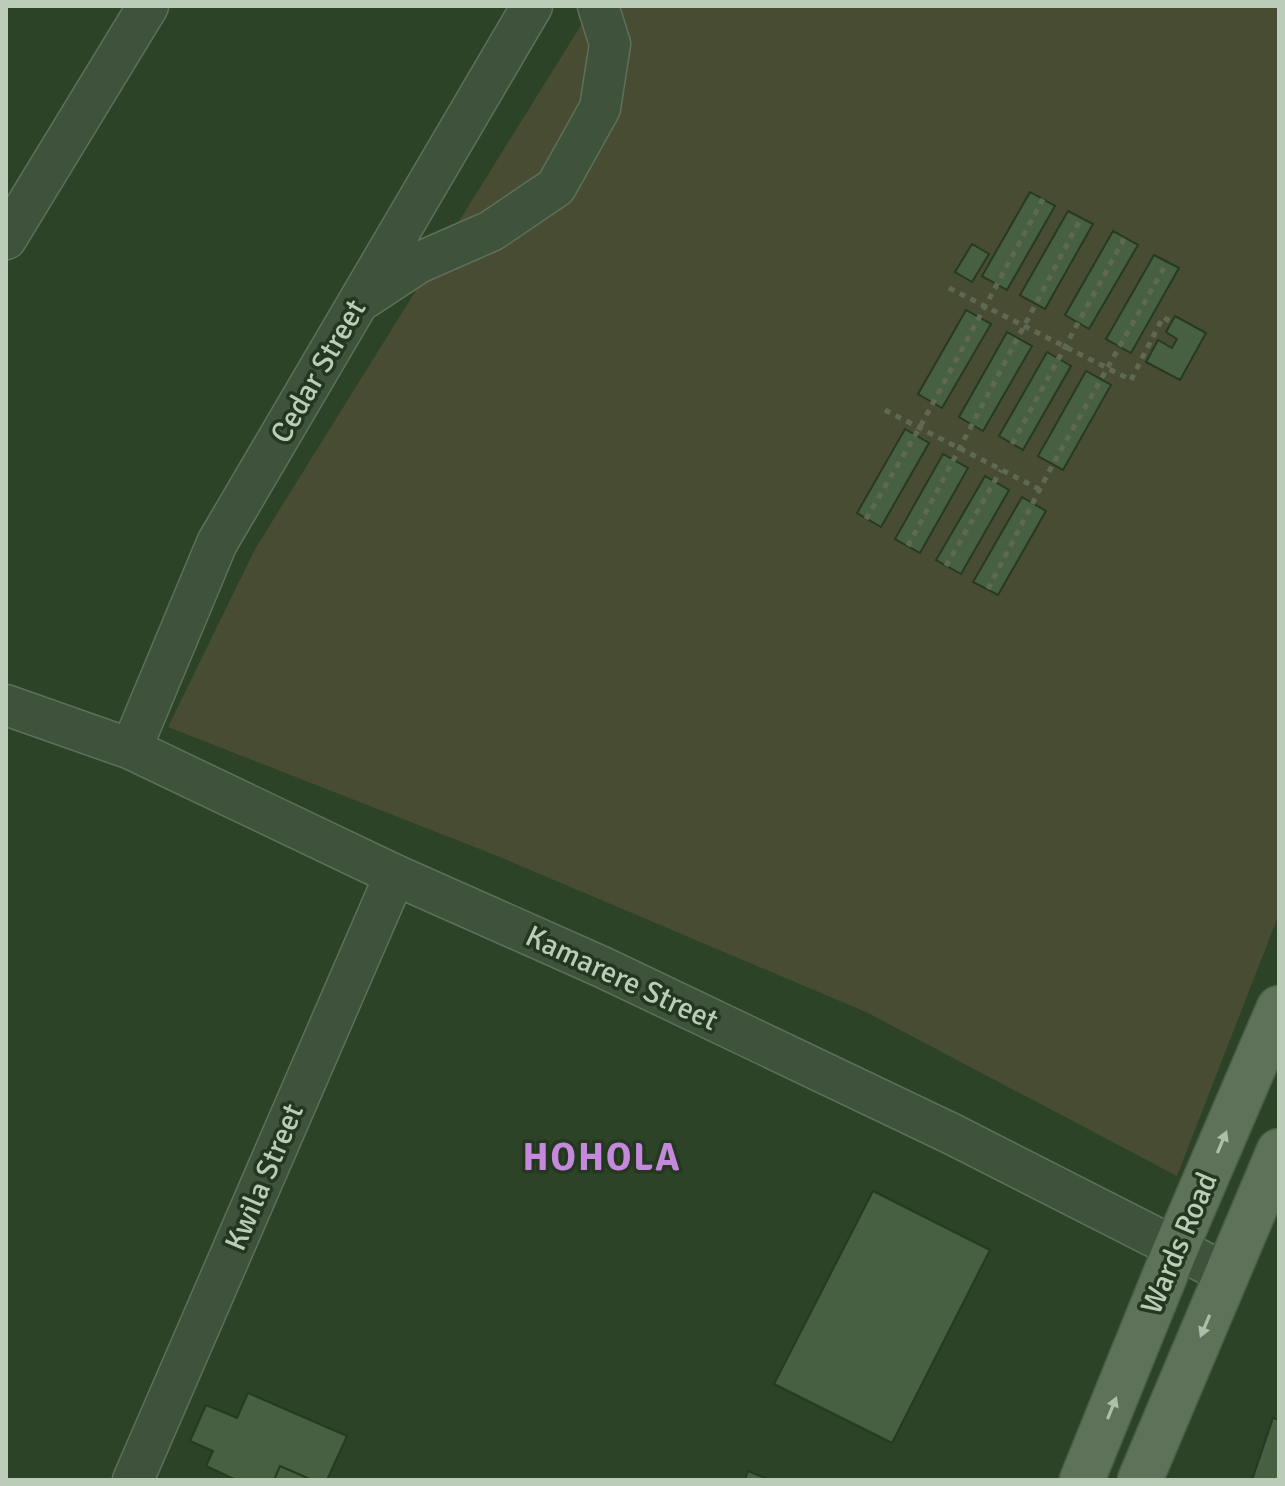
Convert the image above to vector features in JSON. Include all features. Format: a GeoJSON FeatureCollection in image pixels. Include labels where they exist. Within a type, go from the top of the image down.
{"type":"FeatureCollection","features":[{"type":"Feature","properties":{"kind":"main road","name":"Wards Road"},"geometry":{"type":"LineString","coordinates":[[1082,1480],[1176,1248],[1279,1008]]}},
{"type":"Feature","properties":{"kind":"main road","name":"Wards Road"},"geometry":{"type":"LineString","coordinates":[[1140,1480],[1279,1151]]}},
{"type":"Feature","properties":{"kind":"street"},"geometry":{"type":"LineString","coordinates":[[6,239],[148,6]]}},
{"type":"Feature","properties":{"kind":"street","name":"Cedar Street"},"geometry":{"type":"LineString","coordinates":[[131,749],[217,543],[532,6]]}},
{"type":"Feature","properties":{"kind":"street"},"geometry":{"type":"LineString","coordinates":[[358,303],[418,263],[491,231],[556,187],[600,108],[610,44],[598,6]]}},
{"type":"Feature","properties":{"kind":"street","name":"Kamarere Street"},"geometry":{"type":"LineString","coordinates":[[9,716],[131,749],[395,875],[602,967],[952,1134],[1227,1274]]}},
{"type":"Feature","properties":{"kind":"street","name":"Kwila Street"},"geometry":{"type":"LineString","coordinates":[[133,1480],[395,875]]}},
{"type":"Feature","properties":{"kind":"path"},"geometry":{"type":"LineString","coordinates":[[866,519],[920,427],[1043,199]]}},
{"type":"Feature","properties":{"kind":"path"},"geometry":{"type":"LineString","coordinates":[[908,546],[1081,218]]}},
{"type":"Feature","properties":{"kind":"path"},"geometry":{"type":"LineString","coordinates":[[1012,444],[1125,237]]}},
{"type":"Feature","properties":{"kind":"path"},"geometry":{"type":"LineString","coordinates":[[988,589],[1039,489],[1164,268]]}},
{"type":"Feature","properties":{"kind":"path"},"geometry":{"type":"LineString","coordinates":[[949,288],[1131,380],[1150,350],[1163,317],[1171,322]]}},
{"type":"Feature","properties":{"kind":"path"},"geometry":{"type":"LineString","coordinates":[[885,410],[1039,489]]}},
{"type":"Feature","properties":{"kind":"path"},"geometry":{"type":"LineString","coordinates":[[946,566],[1001,470]]}},
{"type":"Feature","properties":{"kind":"green space"},"geometry":{"type":"Polygon","coordinates":[[[593,6],[1279,6],[1279,914],[1177,1176],[868,1013],[500,857],[168,727],[255,549],[593,6]]]}},
{"type":"Feature","properties":{"kind":"building"},"geometry":{"type":"Polygon","coordinates":[[[1030,192],[1055,206],[1007,290],[982,276],[1030,192]]]}},
{"type":"Feature","properties":{"kind":"building"},"geometry":{"type":"Polygon","coordinates":[[[1068,211],[1093,224],[1045,309],[1020,295],[1068,211]]]}},
{"type":"Feature","properties":{"kind":"building"},"geometry":{"type":"Polygon","coordinates":[[[1113,231],[1138,245],[1089,329],[1065,315],[1113,231]]]}},
{"type":"Feature","properties":{"kind":"building"},"geometry":{"type":"Polygon","coordinates":[[[972,244],[989,254],[972,282],[955,272],[972,244]]]}},
{"type":"Feature","properties":{"kind":"building"},"geometry":{"type":"Polygon","coordinates":[[[1154,255],[1179,268],[1131,353],[1106,339],[1154,255]]]}},
{"type":"Feature","properties":{"kind":"building"},"geometry":{"type":"Polygon","coordinates":[[[966,310],[991,324],[942,408],[918,394],[966,310]]]}},
{"type":"Feature","properties":{"kind":"building"},"geometry":{"type":"Polygon","coordinates":[[[1175,316],[1206,333],[1180,380],[1146,362],[1158,340],[1172,348],[1177,339],[1166,332],[1175,316]]]}},
{"type":"Feature","properties":{"kind":"building"},"geometry":{"type":"Polygon","coordinates":[[[1007,332],[1032,346],[983,431],[959,417],[1007,332]]]}},
{"type":"Feature","properties":{"kind":"building"},"geometry":{"type":"Polygon","coordinates":[[[1047,352],[1071,366],[1023,450],[999,436],[1047,352]]]}},
{"type":"Feature","properties":{"kind":"building"},"geometry":{"type":"Polygon","coordinates":[[[1086,371],[1111,385],[1063,470],[1038,456],[1086,371]]]}},
{"type":"Feature","properties":{"kind":"building"},"geometry":{"type":"Polygon","coordinates":[[[905,429],[929,443],[881,527],[857,513],[905,429]]]}},
{"type":"Feature","properties":{"kind":"building"},"geometry":{"type":"Polygon","coordinates":[[[943,454],[968,468],[920,553],[895,539],[943,454]]]}},
{"type":"Feature","properties":{"kind":"building"},"geometry":{"type":"Polygon","coordinates":[[[985,476],[1009,490],[961,574],[936,560],[985,476]]]}},
{"type":"Feature","properties":{"kind":"building"},"geometry":{"type":"Polygon","coordinates":[[[1022,497],[1046,511],[998,595],[973,582],[1022,497]]]}},
{"type":"Feature","properties":{"kind":"building"},"geometry":{"type":"Polygon","coordinates":[[[873,1191],[990,1250],[892,1443],[774,1384],[873,1191]]]}},
{"type":"Feature","properties":{"kind":"building"},"geometry":{"type":"Polygon","coordinates":[[[248,1393],[347,1436],[327,1480],[312,1480],[280,1466],[274,1480],[236,1480],[206,1466],[213,1451],[190,1441],[206,1405],[237,1418],[248,1393]]]}},
{"type":"Feature","properties":{"kind":"building"},"geometry":{"type":"Polygon","coordinates":[[[1273,1418],[1279,1420],[1279,1480],[1252,1480],[1273,1418]]]}},
{"type":"Feature","properties":{"kind":"building"},"geometry":{"type":"Polygon","coordinates":[[[280,1466],[312,1480],[274,1480],[280,1466]]]}},
{"type":"Feature","properties":{"kind":"building"},"geometry":{"type":"Polygon","coordinates":[[[748,1471],[770,1480],[745,1480],[748,1471]]]}},
{"type":"Feature","properties":{"kind":"district","name":"HOHOLA"},"geometry":{"type":"Point","coordinates":[602,1157]}}]}
